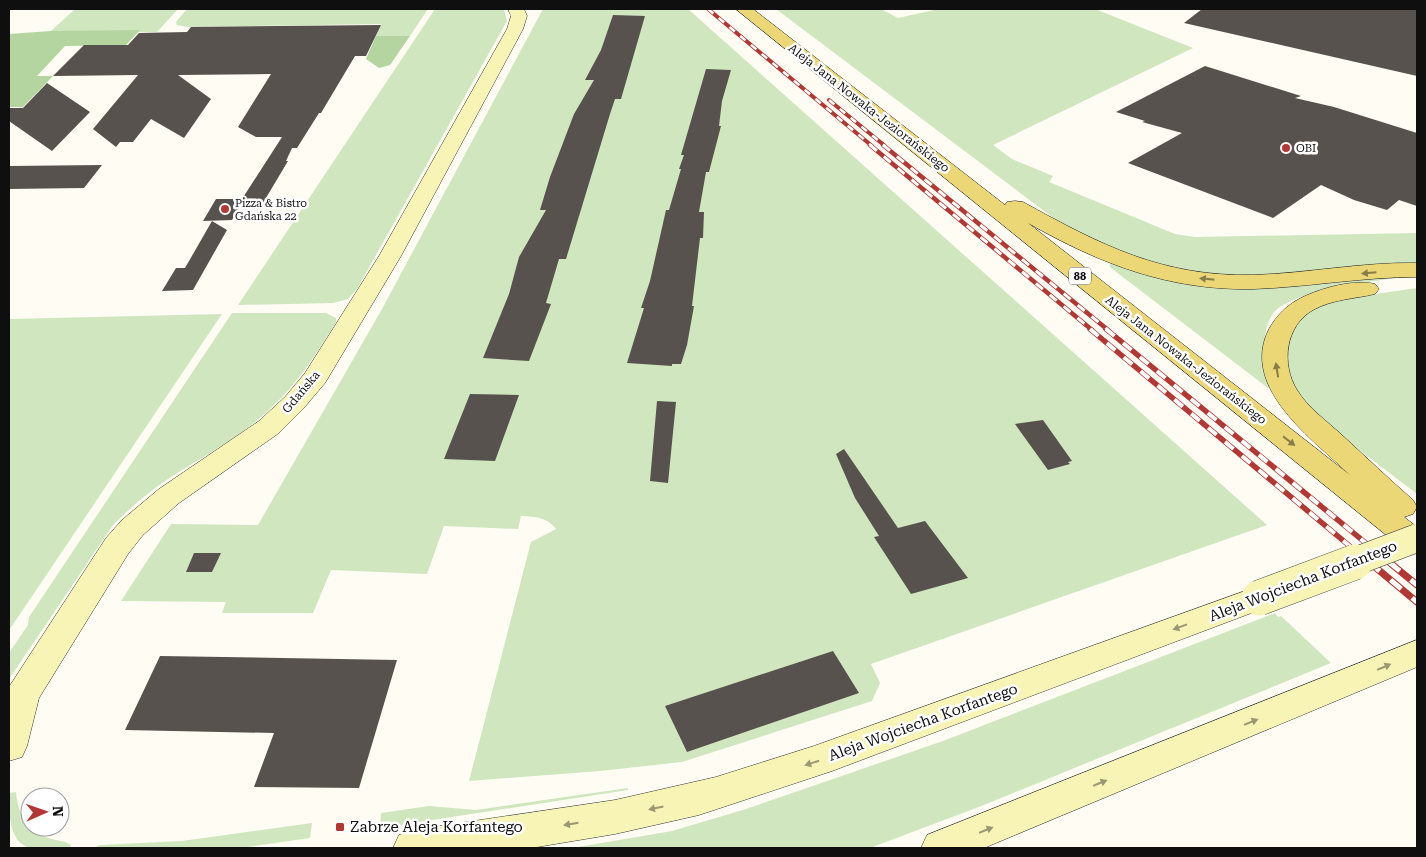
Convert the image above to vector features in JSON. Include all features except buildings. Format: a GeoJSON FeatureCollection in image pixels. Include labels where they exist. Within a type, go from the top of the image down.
{"type":"FeatureCollection","features":[{"type":"Feature","properties":{"kind":"main road","name":"Aleja Jana Nowaka-Jeziorańskiego"},"geometry":{"type":"LineString","coordinates":[[744,9],[1417,543]]}},
{"type":"Feature","properties":{"kind":"main road","name":"Aleja Jana Nowaka-Jeziorańskiego"},"geometry":{"type":"LineString","coordinates":[[759,9],[1410,513]]}},
{"type":"Feature","properties":{"kind":"main road"},"geometry":{"type":"LineString","coordinates":[[1015,207],[1093,249],[1132,265],[1172,275],[1218,280],[1267,281],[1417,270]]}},
{"type":"Feature","properties":{"kind":"main road"},"geometry":{"type":"LineString","coordinates":[[1410,513],[1303,413],[1287,395],[1278,378],[1274,349],[1284,322],[1305,304],[1338,292],[1417,282]]}},
{"type":"Feature","properties":{"kind":"street","name":"Gdańska"},"geometry":{"type":"LineString","coordinates":[[9,746],[14,704],[117,546],[137,521],[173,491],[268,427],[301,396],[316,377],[390,256],[515,29],[519,16],[516,9]]}},
{"type":"Feature","properties":{"kind":"street","name":"Aleja Wojciecha Korfantego"},"geometry":{"type":"LineString","coordinates":[[414,848],[619,816],[682,803],[748,784],[819,760],[1417,538]]}},
{"type":"Feature","properties":{"kind":"street"},"geometry":{"type":"LineString","coordinates":[[941,848],[1417,653]]}},
{"type":"Feature","properties":{"kind":"green space"},"geometry":{"type":"Polygon","coordinates":[[[75,9],[178,9],[157,32],[51,31],[75,9]]]}},
{"type":"Feature","properties":{"kind":"green space"},"geometry":{"type":"Polygon","coordinates":[[[187,9],[428,9],[410,36],[376,36],[381,24],[188,27],[177,25],[176,22],[187,9]]]}},
{"type":"Feature","properties":{"kind":"green space"},"geometry":{"type":"Polygon","coordinates":[[[435,9],[504,9],[507,21],[357,289],[348,299],[333,303],[238,305],[435,9]]]}},
{"type":"Feature","properties":{"kind":"green space"},"geometry":{"type":"Polygon","coordinates":[[[543,9],[688,9],[1267,525],[871,664],[880,683],[872,701],[682,762],[600,771],[469,781],[531,542],[556,529],[549,522],[536,517],[521,516],[518,529],[444,526],[427,574],[331,570],[313,613],[222,613],[226,602],[121,601],[171,524],[258,525],[382,309],[543,9]]]}},
{"type":"Feature","properties":{"kind":"green space"},"geometry":{"type":"Polygon","coordinates":[[[776,9],[881,9],[898,18],[939,9],[1095,9],[1193,48],[993,145],[1012,159],[1053,176],[1049,182],[1175,234],[1195,237],[1417,233],[1417,263],[1270,276],[1211,275],[1144,264],[1060,223],[776,9]]]}},
{"type":"Feature","properties":{"kind":"green space"},"geometry":{"type":"Polygon","coordinates":[[[140,30],[126,45],[65,46],[37,76],[53,76],[23,107],[9,107],[9,34],[51,31],[140,30]]]}},
{"type":"Feature","properties":{"kind":"green space"},"geometry":{"type":"Polygon","coordinates":[[[376,36],[410,36],[390,65],[379,68],[366,59],[376,36]]]}},
{"type":"Feature","properties":{"kind":"green space"},"geometry":{"type":"Polygon","coordinates":[[[1109,265],[1160,278],[1417,274],[1417,276],[1339,287],[1297,298],[1282,306],[1272,315],[1266,332],[1265,351],[1271,387],[1268,388],[1111,268],[1109,265]]]}},
{"type":"Feature","properties":{"kind":"green space"},"geometry":{"type":"Polygon","coordinates":[[[1417,288],[1417,494],[1332,429],[1306,406],[1291,381],[1287,364],[1288,338],[1301,315],[1309,309],[1341,299],[1417,288]]]}},
{"type":"Feature","properties":{"kind":"green space"},"geometry":{"type":"Polygon","coordinates":[[[232,313],[326,313],[336,318],[336,322],[314,357],[279,401],[232,439],[158,486],[113,525],[9,679],[9,653],[28,625],[29,617],[232,313]]]}},
{"type":"Feature","properties":{"kind":"green space"},"geometry":{"type":"Polygon","coordinates":[[[222,314],[18,617],[9,630],[9,319],[222,314]]]}},
{"type":"Feature","properties":{"kind":"green space"},"geometry":{"type":"Polygon","coordinates":[[[1275,613],[1278,617],[1281,616],[1331,663],[984,805],[870,848],[572,848],[672,831],[746,809],[943,741],[1275,613]]]}},
{"type":"Feature","properties":{"kind":"green space"},"geometry":{"type":"Polygon","coordinates":[[[628,788],[628,790],[380,828],[381,813],[429,806],[476,810],[628,788]]]}},
{"type":"Feature","properties":{"kind":"green space"},"geometry":{"type":"Polygon","coordinates":[[[16,792],[20,811],[20,837],[47,837],[65,842],[71,845],[70,848],[35,849],[23,845],[17,839],[11,825],[9,793],[16,792]]]}},
{"type":"Feature","properties":{"kind":"green space"},"geometry":{"type":"Polygon","coordinates":[[[312,823],[310,838],[241,848],[94,848],[100,845],[182,841],[312,823]]]}},
{"type":"Feature","properties":{"kind":"railway"},"geometry":{"type":"LineString","coordinates":[[708,9],[872,146]]}},
{"type":"Feature","properties":{"kind":"railway"},"geometry":{"type":"LineString","coordinates":[[829,100],[885,146]]}},
{"type":"Feature","properties":{"kind":"railway"},"geometry":{"type":"LineString","coordinates":[[870,145],[1092,330]]}},
{"type":"Feature","properties":{"kind":"railway"},"geometry":{"type":"LineString","coordinates":[[883,145],[1108,330]]}},
{"type":"Feature","properties":{"kind":"railway"},"geometry":{"type":"LineString","coordinates":[[1090,329],[1370,563]]}},
{"type":"Feature","properties":{"kind":"railway"},"geometry":{"type":"LineString","coordinates":[[1106,329],[1390,563]]}},
{"type":"Feature","properties":{"kind":"railway"},"geometry":{"type":"LineString","coordinates":[[1369,562],[1417,602]]}},
{"type":"Feature","properties":{"kind":"railway"},"geometry":{"type":"LineString","coordinates":[[1389,562],[1417,585]]}},
{"type":"Feature","properties":{"kind":"place","name":"OBI"},"geometry":{"type":"Point","coordinates":[1286,148]}},
{"type":"Feature","properties":{"kind":"place","name":"Pizza & Bistro Gdańska 22"},"geometry":{"type":"Point","coordinates":[225,209]}},
{"type":"Feature","properties":{"kind":"place","name":"Zabrze Aleja Korfantego"},"geometry":{"type":"Point","coordinates":[340,827]}}]}
